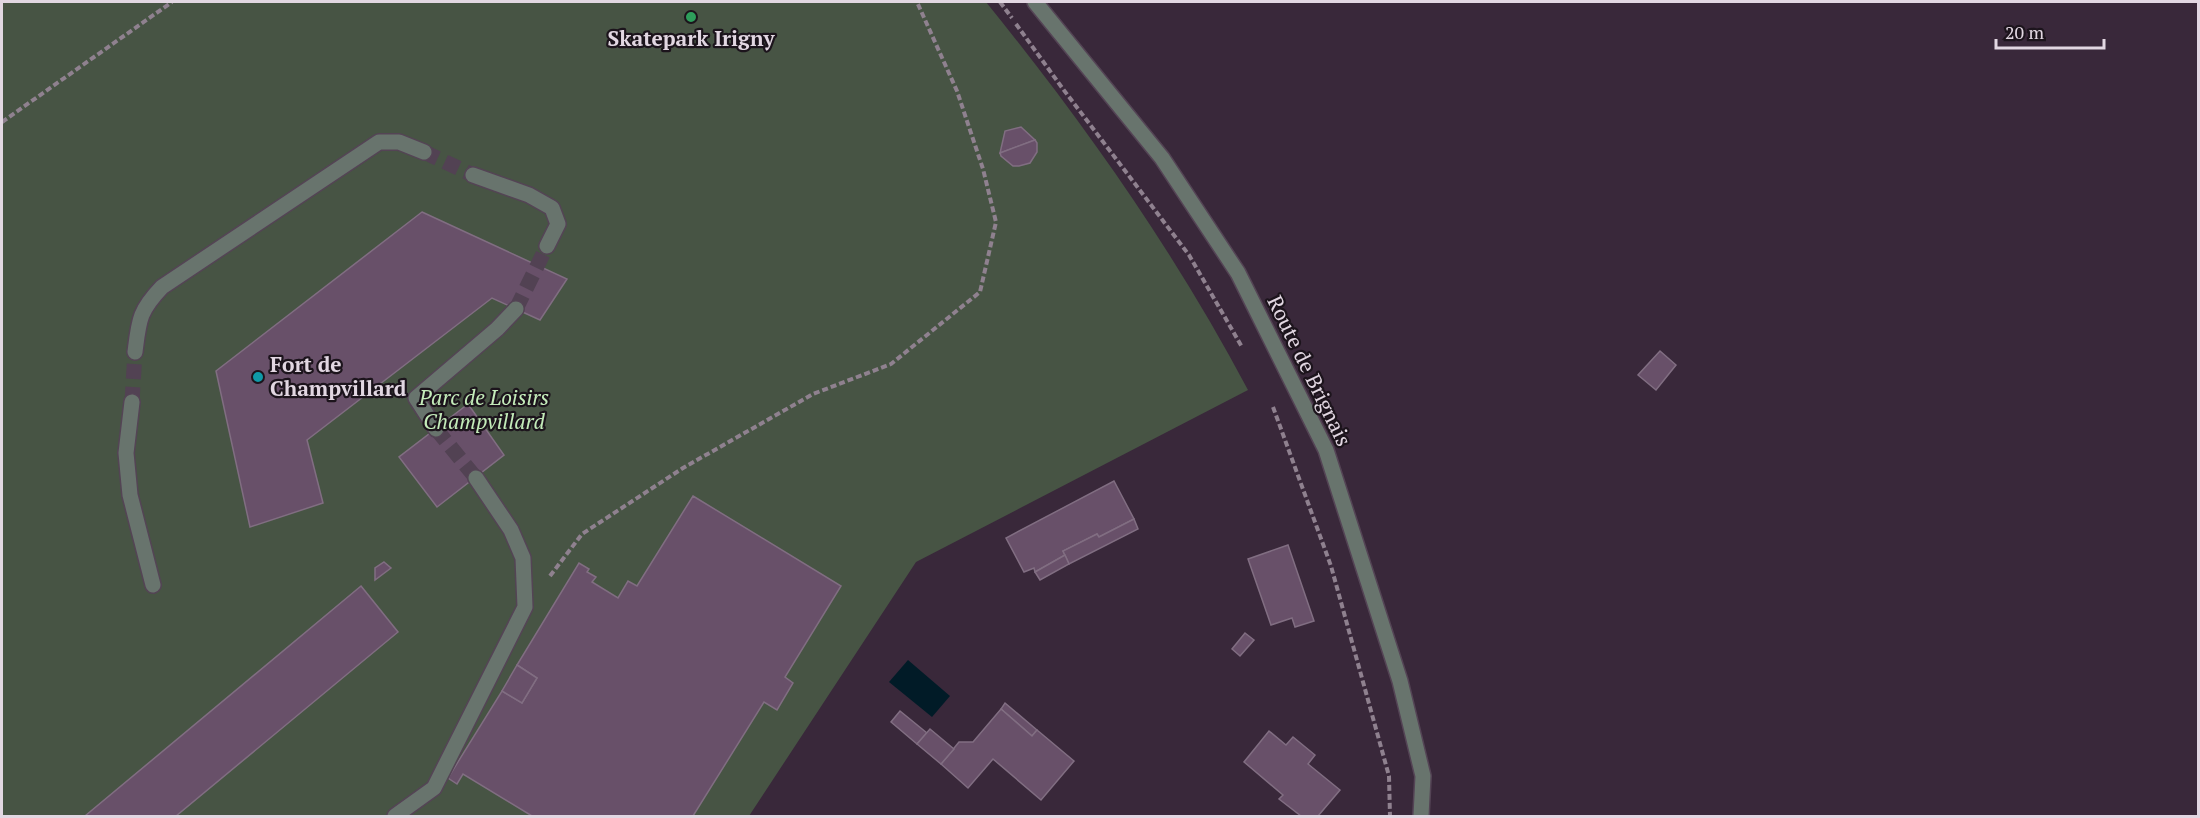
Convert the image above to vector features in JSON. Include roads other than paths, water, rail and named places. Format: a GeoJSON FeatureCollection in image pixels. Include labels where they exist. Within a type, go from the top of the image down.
{"type":"FeatureCollection","features":[{"type":"Feature","properties":{"kind":"street","name":"Route de Brignais"},"geometry":{"type":"LineString","coordinates":[[1035,2],[1162,158],[1238,273],[1326,450],[1400,681],[1423,776],[1421,816]]}},
{"type":"Feature","properties":{"kind":"street"},"geometry":{"type":"LineString","coordinates":[[135,352],[138,324],[146,304],[162,287],[380,142],[399,142],[424,152]]}},
{"type":"Feature","properties":{"kind":"street"},"geometry":{"type":"LineString","coordinates":[[473,175],[529,195],[552,208],[558,224],[547,246]]}},
{"type":"Feature","properties":{"kind":"street"},"geometry":{"type":"LineString","coordinates":[[436,429],[416,398],[497,329],[516,309]]}},
{"type":"Feature","properties":{"kind":"street"},"geometry":{"type":"LineString","coordinates":[[132,402],[126,453],[129,495],[153,585]]}},
{"type":"Feature","properties":{"kind":"street"},"geometry":{"type":"LineString","coordinates":[[395,816],[434,788],[525,607],[523,558],[511,530],[476,478]]}},
{"type":"Feature","properties":{"kind":"water"},"geometry":{"type":"Polygon","coordinates":[[[908,660],[950,696],[932,717],[889,682],[908,660]]]}},
{"type":"Feature","properties":{"kind":"tunnel"},"geometry":{"type":"LineString","coordinates":[[424,152],[473,175]]}},
{"type":"Feature","properties":{"kind":"tunnel"},"geometry":{"type":"LineString","coordinates":[[516,309],[547,246]]}},
{"type":"Feature","properties":{"kind":"tunnel"},"geometry":{"type":"LineString","coordinates":[[132,402],[135,352]]}},
{"type":"Feature","properties":{"kind":"tunnel"},"geometry":{"type":"LineString","coordinates":[[436,429],[476,478]]}},
{"type":"Feature","properties":{"kind":"place","name":"Skatepark Irigny"},"geometry":{"type":"Point","coordinates":[691,17]}},
{"type":"Feature","properties":{"kind":"place","name":"Fort de Champvillard"},"geometry":{"type":"Point","coordinates":[258,377]}},
{"type":"Feature","properties":{"kind":"park label","name":"Parc de Loisirs Champvillard"},"geometry":{"type":"Point","coordinates":[484,410]}}]}
